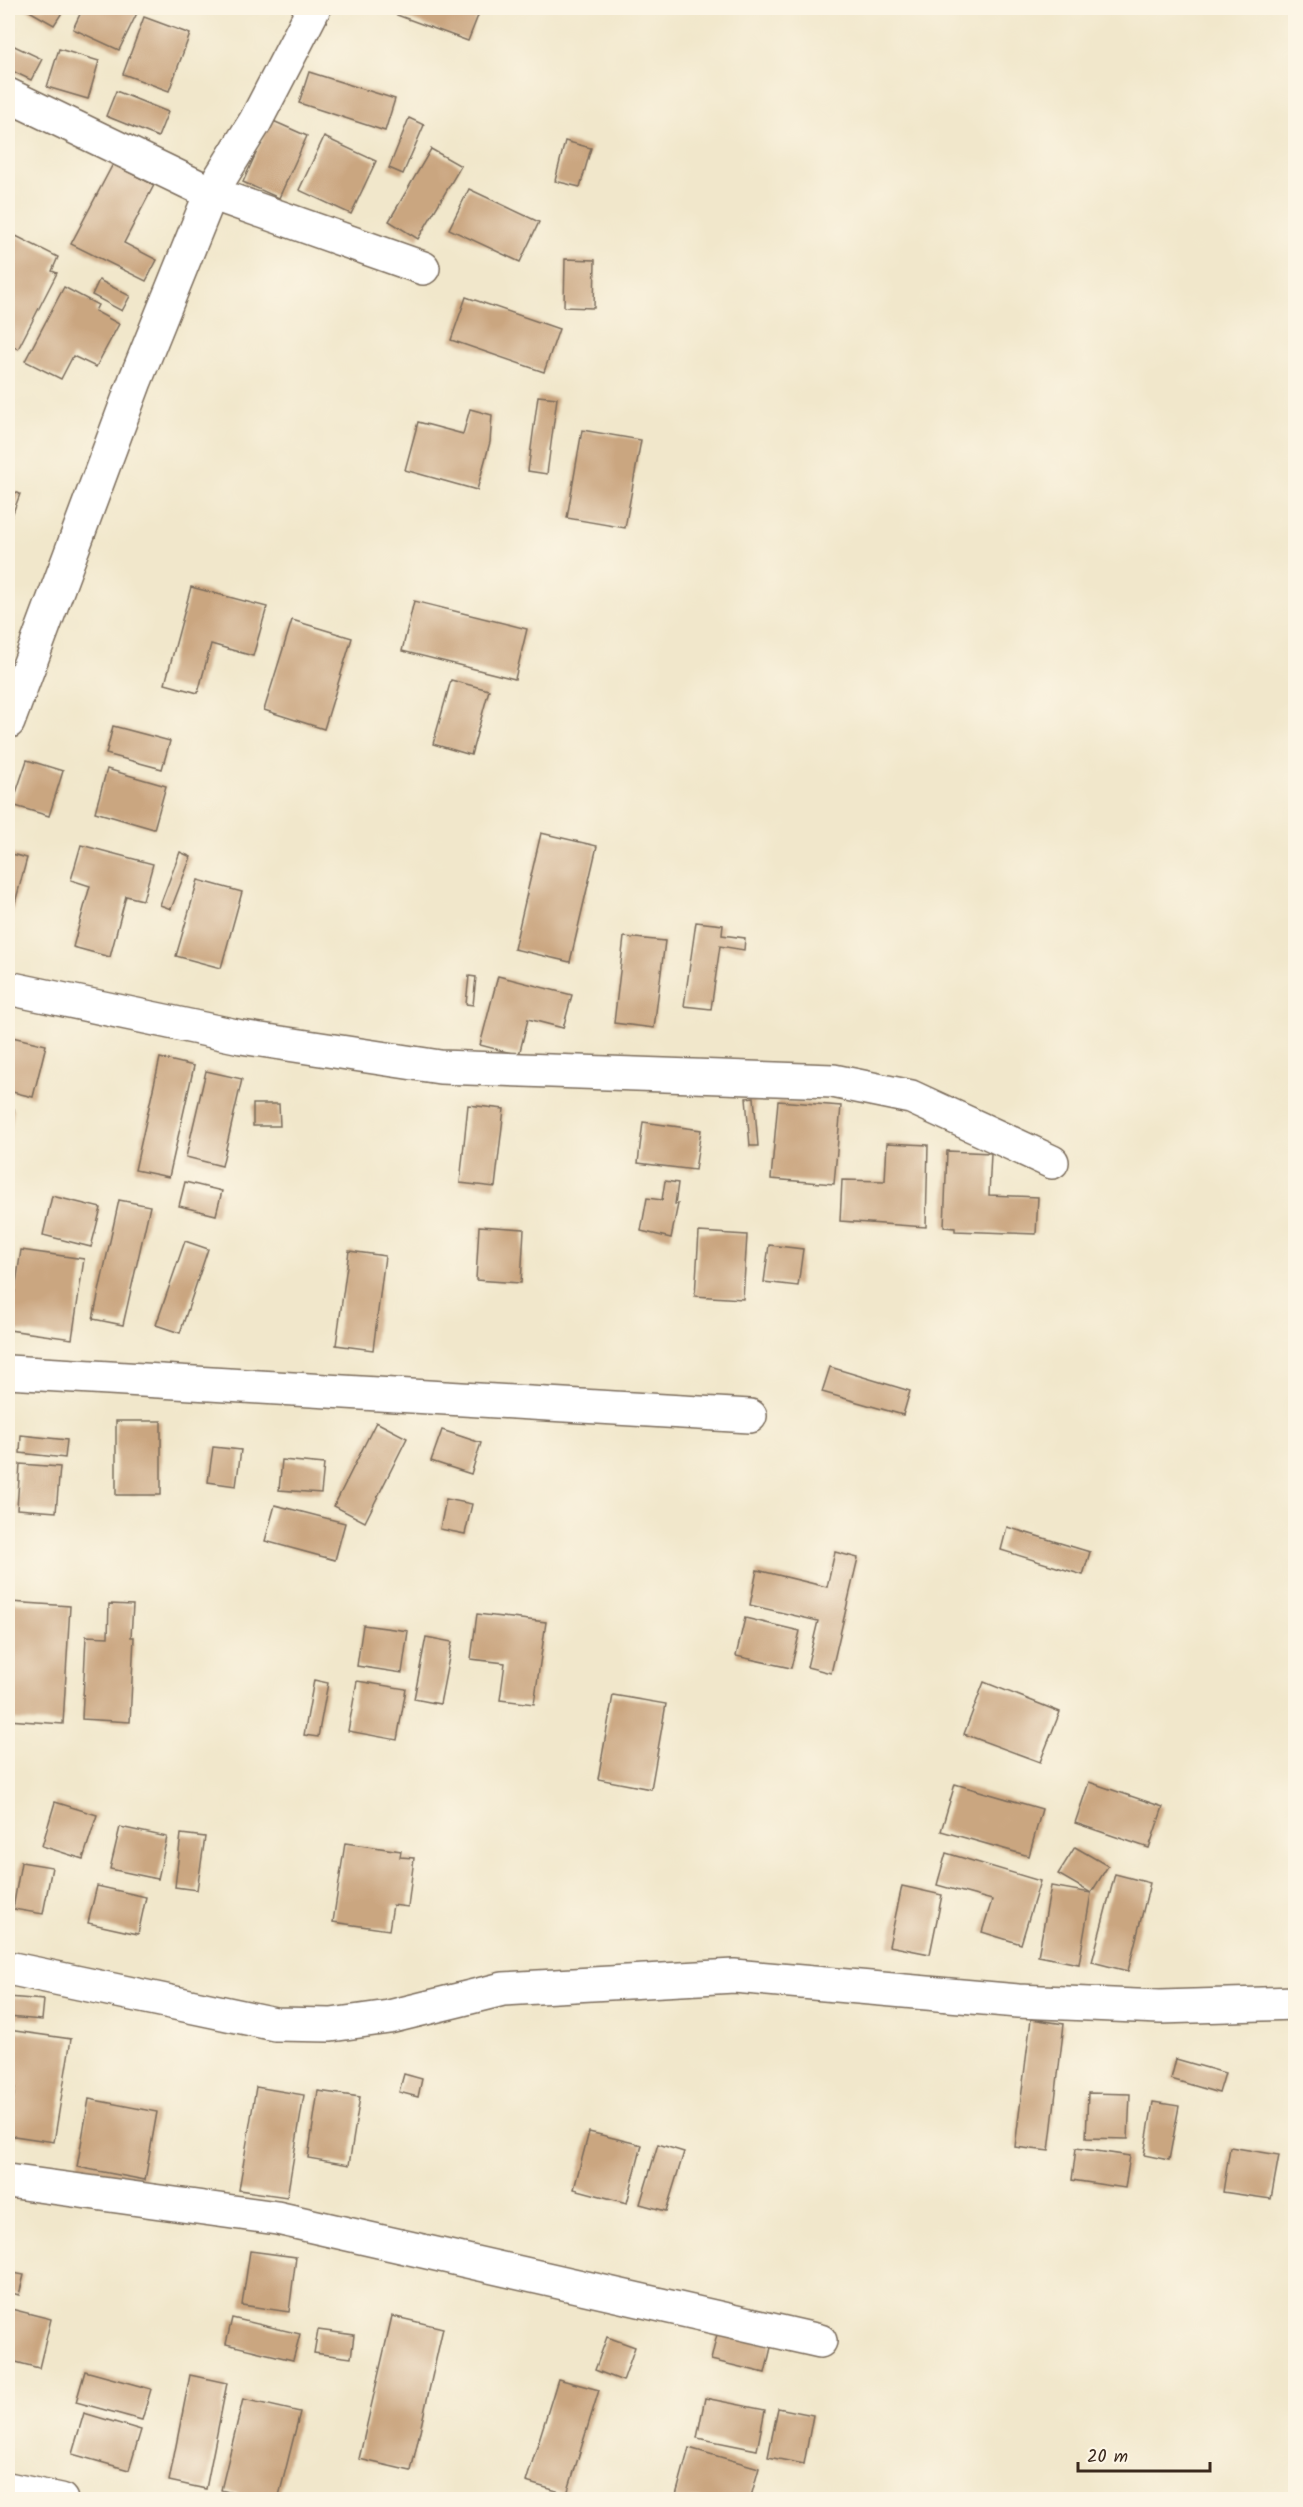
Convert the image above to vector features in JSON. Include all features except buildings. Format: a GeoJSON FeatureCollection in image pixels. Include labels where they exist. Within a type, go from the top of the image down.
{"type":"FeatureCollection","features":[{"type":"Feature","properties":{"kind":"street"},"geometry":{"type":"LineString","coordinates":[[8,722],[135,381],[211,193],[255,122],[314,8]]}},
{"type":"Feature","properties":{"kind":"street"},"geometry":{"type":"LineString","coordinates":[[8,95],[211,193],[423,268]]}},
{"type":"Feature","properties":{"kind":"street"},"geometry":{"type":"LineString","coordinates":[[8,988],[241,1037],[440,1067],[833,1082],[911,1097],[1052,1162]]}},
{"type":"Feature","properties":{"kind":"street"},"geometry":{"type":"LineString","coordinates":[[8,1372],[750,1416]]}},
{"type":"Feature","properties":{"kind":"street"},"geometry":{"type":"LineString","coordinates":[[8,1968],[275,2024],[331,2025],[366,2020],[503,1989],[734,1976],[1030,2001],[1160,2007],[1296,2003]]}},
{"type":"Feature","properties":{"kind":"street"},"geometry":{"type":"LineString","coordinates":[[8,2181],[277,2218],[820,2341]]}},
{"type":"Feature","properties":{"kind":"street"},"geometry":{"type":"LineString","coordinates":[[8,2489],[62,2499]]}}]}
